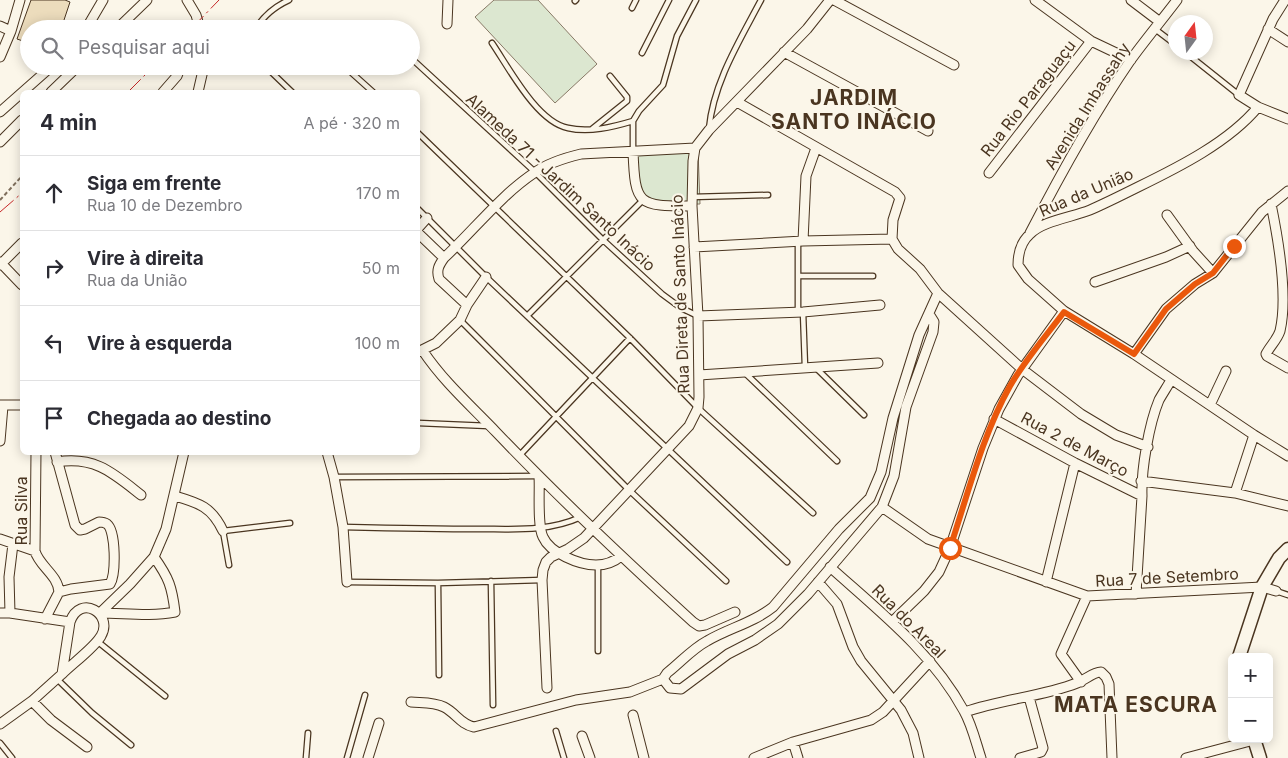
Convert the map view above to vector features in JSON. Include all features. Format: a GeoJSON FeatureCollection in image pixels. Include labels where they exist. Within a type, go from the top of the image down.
{"type":"FeatureCollection","features":[{"type":"Feature","properties":{"kind":"main road"},"geometry":{"type":"LineString","coordinates":[[1240,653],[1262,587],[1279,558],[1288,549]]}},
{"type":"Feature","properties":{"kind":"main road"},"geometry":{"type":"LineString","coordinates":[[1255,743],[1260,758]]}},
{"type":"Feature","properties":{"kind":"street"},"geometry":{"type":"LineString","coordinates":[[0,57],[11,31],[20,0]]}},
{"type":"Feature","properties":{"kind":"street"},"geometry":{"type":"LineString","coordinates":[[91,20],[103,0]]}},
{"type":"Feature","properties":{"kind":"street"},"geometry":{"type":"LineString","coordinates":[[126,20],[147,0]]}},
{"type":"Feature","properties":{"kind":"street"},"geometry":{"type":"LineString","coordinates":[[187,0],[197,20]]}},
{"type":"Feature","properties":{"kind":"street"},"geometry":{"type":"LineString","coordinates":[[447,24],[448,0]]}},
{"type":"Feature","properties":{"kind":"street"},"geometry":{"type":"LineString","coordinates":[[467,305],[439,279],[438,271],[444,258],[535,172],[550,164],[581,154],[695,148],[709,130],[832,0],[954,65]]}},
{"type":"Feature","properties":{"kind":"street"},"geometry":{"type":"LineString","coordinates":[[1036,0],[1091,41],[1131,60]]}},
{"type":"Feature","properties":{"kind":"street"},"geometry":{"type":"LineString","coordinates":[[1131,0],[1157,26]]}},
{"type":"Feature","properties":{"kind":"street","name":"Avenida Imbassahy"},"geometry":{"type":"LineString","coordinates":[[1030,233],[1064,169],[1131,60],[1177,0]]}},
{"type":"Feature","properties":{"kind":"street"},"geometry":{"type":"LineString","coordinates":[[1285,0],[1272,19],[1239,95],[1258,107],[1288,119]]}},
{"type":"Feature","properties":{"kind":"street"},"geometry":{"type":"LineString","coordinates":[[0,26],[11,31]]}},
{"type":"Feature","properties":{"kind":"street"},"geometry":{"type":"LineString","coordinates":[[1268,29],[1288,42]]}},
{"type":"Feature","properties":{"kind":"street","name":"Rua Rio Paraguaçu"},"geometry":{"type":"LineString","coordinates":[[989,173],[1091,41]]}},
{"type":"Feature","properties":{"kind":"street"},"geometry":{"type":"LineString","coordinates":[[784,52],[928,131]]}},
{"type":"Feature","properties":{"kind":"street"},"geometry":{"type":"LineString","coordinates":[[25,90],[42,75]]}},
{"type":"Feature","properties":{"kind":"street"},"geometry":{"type":"LineString","coordinates":[[53,90],[69,75]]}},
{"type":"Feature","properties":{"kind":"street"},"geometry":{"type":"LineString","coordinates":[[165,90],[178,75]]}},
{"type":"Feature","properties":{"kind":"street"},"geometry":{"type":"LineString","coordinates":[[202,90],[203,75]]}},
{"type":"Feature","properties":{"kind":"street"},"geometry":{"type":"LineString","coordinates":[[0,112],[20,94]]}},
{"type":"Feature","properties":{"kind":"street"},"geometry":{"type":"LineString","coordinates":[[737,102],[895,192],[900,198],[893,220],[892,239],[898,249],[920,269],[938,293],[1022,369],[1088,418],[1116,435],[1148,447]]}},
{"type":"Feature","properties":{"kind":"street","name":"Rua da União"},"geometry":{"type":"LineString","coordinates":[[1258,107],[1218,141],[1172,170],[1104,204],[1046,224],[1030,233],[1020,250],[1018,265],[1028,279],[1064,312],[1134,354],[1288,456]]}},
{"type":"Feature","properties":{"kind":"street"},"geometry":{"type":"LineString","coordinates":[[0,142],[20,122]]}},
{"type":"Feature","properties":{"kind":"street","name":"Rua Direta de Santo Inácio"},"geometry":{"type":"LineString","coordinates":[[559,552],[576,544],[593,528],[689,426],[698,408],[698,316],[692,202],[695,148]]}},
{"type":"Feature","properties":{"kind":"street"},"geometry":{"type":"LineString","coordinates":[[800,241],[806,176],[816,148]]}},
{"type":"Feature","properties":{"kind":"street"},"geometry":{"type":"LineString","coordinates":[[633,151],[635,182],[643,200],[660,206],[692,202]]}},
{"type":"Feature","properties":{"kind":"street"},"geometry":{"type":"LineString","coordinates":[[1134,354],[1166,309],[1195,284],[1213,273],[1251,224],[1271,204],[1288,192]]}},
{"type":"Feature","properties":{"kind":"street"},"geometry":{"type":"LineString","coordinates":[[1271,204],[1281,249],[1284,289],[1283,320],[1280,333],[1266,354],[1288,368]]}},
{"type":"Feature","properties":{"kind":"street"},"geometry":{"type":"LineString","coordinates":[[1167,215],[1213,273]]}},
{"type":"Feature","properties":{"kind":"street"},"geometry":{"type":"LineString","coordinates":[[420,226],[427,218]]}},
{"type":"Feature","properties":{"kind":"street"},"geometry":{"type":"LineString","coordinates":[[420,235],[444,258]]}},
{"type":"Feature","properties":{"kind":"street"},"geometry":{"type":"LineString","coordinates":[[694,247],[800,241],[892,239]]}},
{"type":"Feature","properties":{"kind":"street"},"geometry":{"type":"LineString","coordinates":[[20,245],[0,264],[20,283]]}},
{"type":"Feature","properties":{"kind":"street"},"geometry":{"type":"LineString","coordinates":[[1095,282],[1166,257],[1190,246]]}},
{"type":"Feature","properties":{"kind":"street"},"geometry":{"type":"LineString","coordinates":[[486,277],[467,305],[460,320],[436,343],[420,352],[539,476],[621,556],[696,624],[704,625],[735,612]]}},
{"type":"Feature","properties":{"kind":"street"},"geometry":{"type":"LineString","coordinates":[[411,702],[434,704],[445,708],[466,726],[474,727],[576,700],[624,693],[663,679],[667,672],[704,642],[763,615],[773,607],[838,529],[870,498],[880,472],[893,418],[920,335],[938,293]]}},
{"type":"Feature","properties":{"kind":"street"},"geometry":{"type":"LineString","coordinates":[[698,316],[800,312],[880,305]]}},
{"type":"Feature","properties":{"kind":"street"},"geometry":{"type":"LineString","coordinates":[[892,622],[914,602],[939,572],[950,548],[994,419],[1011,385],[1064,312]]}},
{"type":"Feature","properties":{"kind":"street"},"geometry":{"type":"LineString","coordinates":[[663,679],[672,689],[680,689],[728,654],[770,630],[793,610],[882,507],[894,476],[906,408],[933,332],[934,322],[929,314]]}},
{"type":"Feature","properties":{"kind":"street"},"geometry":{"type":"LineString","coordinates":[[699,375],[878,362]]}},
{"type":"Feature","properties":{"kind":"street"},"geometry":{"type":"LineString","coordinates":[[1210,405],[1226,371]]}},
{"type":"Feature","properties":{"kind":"street"},"geometry":{"type":"LineString","coordinates":[[1136,594],[1142,481],[1154,414],[1171,380]]}},
{"type":"Feature","properties":{"kind":"street"},"geometry":{"type":"LineString","coordinates":[[0,440],[2,406],[20,405]]}},
{"type":"Feature","properties":{"kind":"street","name":"Rua 2 de Março"},"geometry":{"type":"LineString","coordinates":[[994,419],[1075,463],[1142,496]]}},
{"type":"Feature","properties":{"kind":"street"},"geometry":{"type":"LineString","coordinates":[[1235,493],[1254,435]]}},
{"type":"Feature","properties":{"kind":"street","name":"Rua Silva"},"geometry":{"type":"LineString","coordinates":[[36,455],[35,550],[37,558],[57,584],[59,592]]}},
{"type":"Feature","properties":{"kind":"street"},"geometry":{"type":"LineString","coordinates":[[100,613],[154,557],[166,529],[183,455]]}},
{"type":"Feature","properties":{"kind":"street"},"geometry":{"type":"LineString","coordinates":[[328,455],[343,527],[347,582]]}},
{"type":"Feature","properties":{"kind":"street"},"geometry":{"type":"LineString","coordinates":[[45,619],[59,592],[110,584],[114,576],[112,537],[109,527],[106,523],[99,522],[85,530],[80,530],[75,526],[56,457],[88,461],[103,468],[140,495]]}},
{"type":"Feature","properties":{"kind":"street"},"geometry":{"type":"LineString","coordinates":[[1046,582],[1075,463]]}},
{"type":"Feature","properties":{"kind":"street"},"geometry":{"type":"LineString","coordinates":[[539,476],[541,529],[546,542],[559,552],[588,564],[598,565],[614,562],[621,556]]}},
{"type":"Feature","properties":{"kind":"street","name":"Rua 2 de Março"},"geometry":{"type":"LineString","coordinates":[[1142,481],[1235,493],[1288,506]]}},
{"type":"Feature","properties":{"kind":"street"},"geometry":{"type":"LineString","coordinates":[[175,496],[206,507],[218,518],[224,531]]}},
{"type":"Feature","properties":{"kind":"street","name":"Rua 7 de Setembro"},"geometry":{"type":"LineString","coordinates":[[882,507],[928,540],[1087,596],[1262,587],[1276,591]]}},
{"type":"Feature","properties":{"kind":"street"},"geometry":{"type":"LineString","coordinates":[[0,539],[35,550]]}},
{"type":"Feature","properties":{"kind":"street"},"geometry":{"type":"LineString","coordinates":[[10,613],[9,577],[13,544]]}},
{"type":"Feature","properties":{"kind":"street"},"geometry":{"type":"LineString","coordinates":[[547,688],[542,580],[546,562],[551,556],[559,552]]}},
{"type":"Feature","properties":{"kind":"street"},"geometry":{"type":"LineString","coordinates":[[59,677],[72,614],[77,609],[84,607],[100,613],[137,613],[148,615],[175,612],[172,590],[167,575],[154,557]]}},
{"type":"Feature","properties":{"kind":"street","name":"Rua do Areal"},"geometry":{"type":"LineString","coordinates":[[830,567],[892,622],[930,661],[965,712],[981,758]]}},
{"type":"Feature","properties":{"kind":"street"},"geometry":{"type":"LineString","coordinates":[[818,582],[837,604],[853,647],[861,660],[901,710],[913,733],[919,758]]}},
{"type":"Feature","properties":{"kind":"street"},"geometry":{"type":"LineString","coordinates":[[1080,682],[1061,654],[1087,596]]}},
{"type":"Feature","properties":{"kind":"street"},"geometry":{"type":"LineString","coordinates":[[0,613],[70,622]]}},
{"type":"Feature","properties":{"kind":"street"},"geometry":{"type":"LineString","coordinates":[[0,724],[32,701],[97,641],[101,636],[104,625],[100,613]]}},
{"type":"Feature","properties":{"kind":"street"},"geometry":{"type":"LineString","coordinates":[[754,758],[792,742],[871,720],[883,712],[930,661]]}},
{"type":"Feature","properties":{"kind":"street"},"geometry":{"type":"LineString","coordinates":[[965,712],[1004,701],[1052,692],[1080,682],[1097,672],[1103,673],[1109,684],[1109,722],[1112,758]]}},
{"type":"Feature","properties":{"kind":"street"},"geometry":{"type":"LineString","coordinates":[[1020,758],[1041,752],[1043,748],[1029,697]]}},
{"type":"Feature","properties":{"kind":"street"},"geometry":{"type":"LineString","coordinates":[[32,701],[57,725],[87,747]]}},
{"type":"Feature","properties":{"kind":"street"},"geometry":{"type":"LineString","coordinates":[[632,715],[644,758]]}},
{"type":"Feature","properties":{"kind":"street"},"geometry":{"type":"LineString","coordinates":[[368,758],[379,723]]}},
{"type":"Feature","properties":{"kind":"street"},"geometry":{"type":"LineString","coordinates":[[582,736],[590,758]]}},
{"type":"Feature","properties":{"kind":"street"},"geometry":{"type":"LineString","coordinates":[[792,742],[798,758]]}},
{"type":"Feature","properties":{"kind":"street"},"geometry":{"type":"LineString","coordinates":[[1186,758],[1243,743]]}},
{"type":"Feature","properties":{"kind":"lane"},"geometry":{"type":"LineString","coordinates":[[261,20],[274,7],[288,0]]}},
{"type":"Feature","properties":{"kind":"lane"},"geometry":{"type":"LineString","coordinates":[[632,8],[636,0]]}},
{"type":"Feature","properties":{"kind":"lane"},"geometry":{"type":"LineString","coordinates":[[642,52],[669,0]]}},
{"type":"Feature","properties":{"kind":"lane"},"geometry":{"type":"LineString","coordinates":[[633,151],[633,121],[639,111],[663,85],[677,36],[696,0]]}},
{"type":"Feature","properties":{"kind":"lane"},"geometry":{"type":"LineString","coordinates":[[709,130],[712,109],[722,79],[761,0]]}},
{"type":"Feature","properties":{"kind":"lane"},"geometry":{"type":"LineString","coordinates":[[1157,26],[1168,37]]}},
{"type":"Feature","properties":{"kind":"lane"},"geometry":{"type":"LineString","coordinates":[[492,44],[535,105],[546,116],[566,128],[578,130],[591,129],[633,121]]}},
{"type":"Feature","properties":{"kind":"lane"},"geometry":{"type":"LineString","coordinates":[[1195,60],[1239,95]]}},
{"type":"Feature","properties":{"kind":"lane","name":"Alameda 71 - Jardim Santo Inácio"},"geometry":{"type":"LineString","coordinates":[[420,66],[535,172],[602,239],[662,294],[681,308],[698,316]]}},
{"type":"Feature","properties":{"kind":"lane"},"geometry":{"type":"LineString","coordinates":[[274,75],[290,90]]}},
{"type":"Feature","properties":{"kind":"lane"},"geometry":{"type":"LineString","coordinates":[[354,75],[371,90]]}},
{"type":"Feature","properties":{"kind":"lane"},"geometry":{"type":"LineString","coordinates":[[591,129],[627,101],[627,97],[610,76]]}},
{"type":"Feature","properties":{"kind":"lane"},"geometry":{"type":"LineString","coordinates":[[420,135],[630,338],[698,408],[813,513]]}},
{"type":"Feature","properties":{"kind":"lane"},"geometry":{"type":"LineString","coordinates":[[692,202],[768,196]]}},
{"type":"Feature","properties":{"kind":"lane"},"geometry":{"type":"LineString","coordinates":[[527,316],[643,200]]}},
{"type":"Feature","properties":{"kind":"lane"},"geometry":{"type":"LineString","coordinates":[[420,211],[486,277],[787,562]]}},
{"type":"Feature","properties":{"kind":"lane"},"geometry":{"type":"LineString","coordinates":[[800,241],[798,276],[800,312],[810,367],[864,415]]}},
{"type":"Feature","properties":{"kind":"lane"},"geometry":{"type":"LineString","coordinates":[[798,276],[874,276]]}},
{"type":"Feature","properties":{"kind":"lane"},"geometry":{"type":"LineString","coordinates":[[460,320],[629,490],[726,581]]}},
{"type":"Feature","properties":{"kind":"lane"},"geometry":{"type":"LineString","coordinates":[[519,456],[592,376],[630,338]]}},
{"type":"Feature","properties":{"kind":"lane"},"geometry":{"type":"LineString","coordinates":[[743,371],[837,461]]}},
{"type":"Feature","properties":{"kind":"lane"},"geometry":{"type":"LineString","coordinates":[[420,423],[490,426]]}},
{"type":"Feature","properties":{"kind":"lane"},"geometry":{"type":"LineString","coordinates":[[334,477],[539,476]]}},
{"type":"Feature","properties":{"kind":"lane"},"geometry":{"type":"LineString","coordinates":[[343,527],[541,529],[570,522],[581,517]]}},
{"type":"Feature","properties":{"kind":"lane"},"geometry":{"type":"LineString","coordinates":[[229,565],[224,531],[290,523]]}},
{"type":"Feature","properties":{"kind":"lane"},"geometry":{"type":"LineString","coordinates":[[598,565],[598,651]]}},
{"type":"Feature","properties":{"kind":"lane"},"geometry":{"type":"LineString","coordinates":[[347,582],[438,583],[542,580]]}},
{"type":"Feature","properties":{"kind":"lane"},"geometry":{"type":"LineString","coordinates":[[491,581],[493,705]]}},
{"type":"Feature","properties":{"kind":"lane"},"geometry":{"type":"LineString","coordinates":[[438,583],[439,674]]}},
{"type":"Feature","properties":{"kind":"lane"},"geometry":{"type":"LineString","coordinates":[[1276,591],[1288,595]]}},
{"type":"Feature","properties":{"kind":"lane"},"geometry":{"type":"LineString","coordinates":[[97,641],[164,696]]}},
{"type":"Feature","properties":{"kind":"lane"},"geometry":{"type":"LineString","coordinates":[[59,677],[92,713],[131,745]]}},
{"type":"Feature","properties":{"kind":"lane"},"geometry":{"type":"LineString","coordinates":[[347,758],[365,695]]}},
{"type":"Feature","properties":{"kind":"lane"},"geometry":{"type":"LineString","coordinates":[[556,731],[564,758]]}},
{"type":"Feature","properties":{"kind":"lane"},"geometry":{"type":"LineString","coordinates":[[306,758],[308,733]]}},
{"type":"Feature","properties":{"kind":"lane"},"geometry":{"type":"LineString","coordinates":[[0,743],[12,758]]}},
{"type":"Feature","properties":{"kind":"path"},"geometry":{"type":"LineString","coordinates":[[0,200],[20,178]]}},
{"type":"Feature","properties":{"kind":"green space"},"geometry":{"type":"Polygon","coordinates":[[[494,0],[538,0],[597,64],[555,103],[475,17],[494,0]]]}},
{"type":"Feature","properties":{"kind":"green space"},"geometry":{"type":"Polygon","coordinates":[[[636,149],[698,150],[700,204],[663,203],[646,198],[640,192],[637,185],[636,149]]]}},
{"type":"Feature","properties":{"kind":"building"},"geometry":{"type":"Polygon","coordinates":[[[31,0],[65,0],[70,2],[64,20],[24,20],[31,0]]]}},
{"type":"Feature","properties":{"kind":"power"},"geometry":{"type":"LineString","coordinates":[[200,20],[219,0]]}},
{"type":"Feature","properties":{"kind":"power"},"geometry":{"type":"LineString","coordinates":[[130,90],[145,75]]}},
{"type":"Feature","properties":{"kind":"power"},"geometry":{"type":"LineString","coordinates":[[0,212],[20,195]]}},
{"type":"Feature","properties":{"kind":"district","name":"JARDIM SANTO INÁCIO"},"geometry":{"type":"Point","coordinates":[854,110]}},
{"type":"Feature","properties":{"kind":"district","name":"MATA ESCURA"},"geometry":{"type":"Point","coordinates":[1136,705]}},
{"type":"Feature","properties":{"kind":"route"},"geometry":{"type":"LineString","coordinates":[[950,548],[983,448],[999,408],[1011,385],[1064,312],[1134,354],[1156,320],[1166,309],[1195,284],[1213,273],[1234,246]]}}]}
